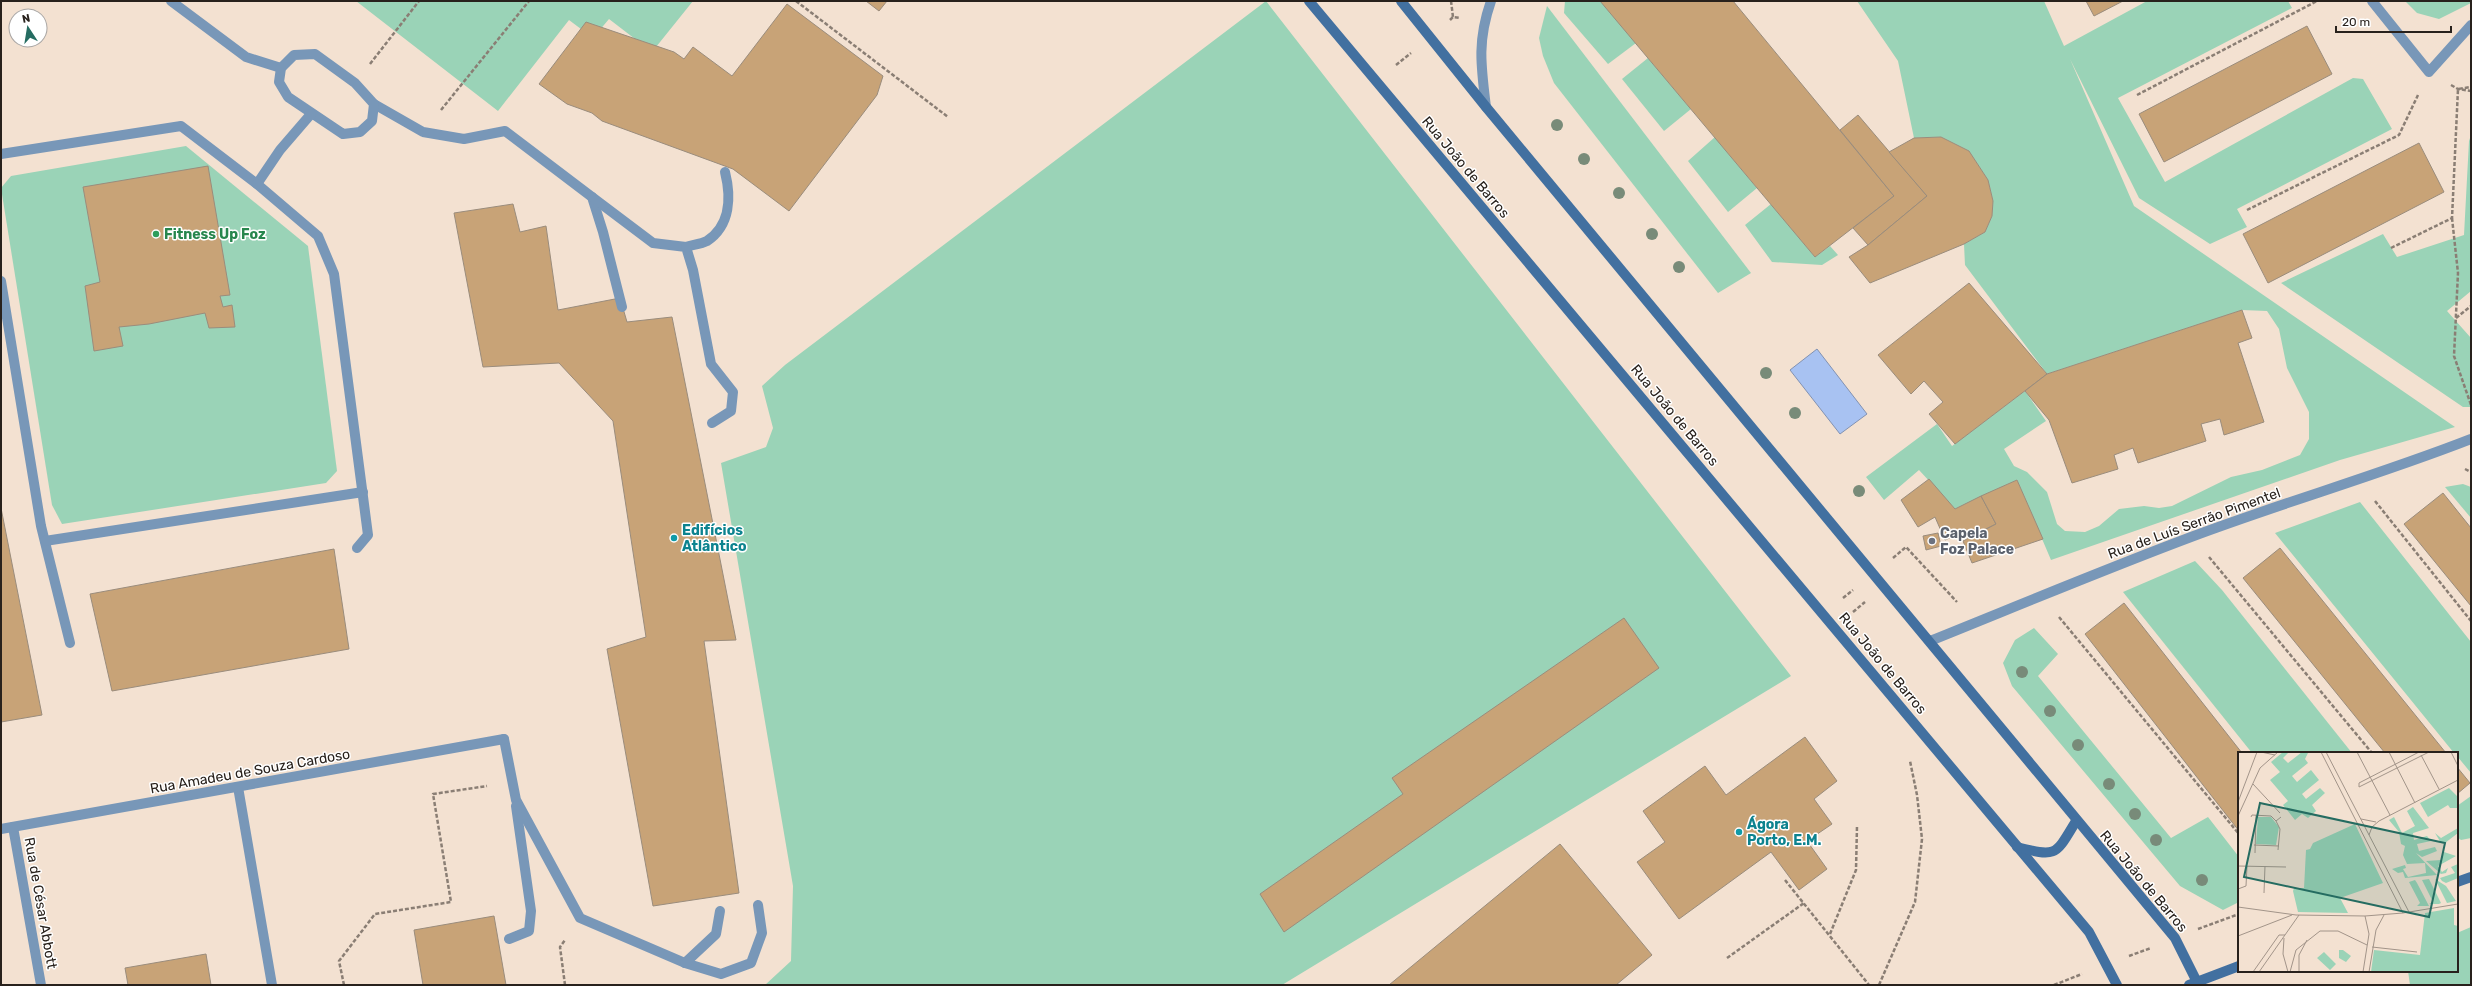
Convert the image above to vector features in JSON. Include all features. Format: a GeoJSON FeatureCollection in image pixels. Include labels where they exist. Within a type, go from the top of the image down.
{"type":"FeatureCollection","features":[{"type":"Feature","properties":{"kind":"street"},"geometry":{"type":"LineString","coordinates":[[171,1],[246,57],[281,68]]}},
{"type":"Feature","properties":{"kind":"street","name":"Rua João de Barros"},"geometry":{"type":"LineString","coordinates":[[1309,1],[1824,613],[2089,932],[2108,964],[2118,985]]}},
{"type":"Feature","properties":{"kind":"street","name":"Rua João de Barros"},"geometry":{"type":"LineString","coordinates":[[1401,1],[1486,107],[1930,641],[2076,821],[2175,938],[2193,983]]}},
{"type":"Feature","properties":{"kind":"street"},"geometry":{"type":"LineString","coordinates":[[1486,107],[1480,44],[1484,20],[1491,1]]}},
{"type":"Feature","properties":{"kind":"street"},"geometry":{"type":"LineString","coordinates":[[2372,1],[2429,72],[2471,25]]}},
{"type":"Feature","properties":{"kind":"street"},"geometry":{"type":"LineString","coordinates":[[374,104],[372,121],[360,132],[343,134],[311,114],[288,97],[279,82],[281,68],[294,55],[315,54],[355,83],[374,104],[423,132],[464,139],[505,131],[653,243],[686,247],[706,241],[725,219],[729,203],[725,172]]}},
{"type":"Feature","properties":{"kind":"street"},"geometry":{"type":"LineString","coordinates":[[257,184],[280,150],[311,114]]}},
{"type":"Feature","properties":{"kind":"street"},"geometry":{"type":"LineString","coordinates":[[1,154],[181,126],[257,184],[318,236],[334,274],[368,535],[357,548]]}},
{"type":"Feature","properties":{"kind":"street"},"geometry":{"type":"LineString","coordinates":[[592,197],[603,232],[622,307]]}},
{"type":"Feature","properties":{"kind":"street"},"geometry":{"type":"LineString","coordinates":[[686,247],[693,270],[711,364],[733,392],[731,411],[712,423]]}},
{"type":"Feature","properties":{"kind":"street"},"geometry":{"type":"LineString","coordinates":[[1,281],[44,541],[70,643]]}},
{"type":"Feature","properties":{"kind":"street","name":"Rua de Luís Serrão Pimentel"},"geometry":{"type":"LineString","coordinates":[[1930,641],[2041,595],[2192,537],[2471,439]]}},
{"type":"Feature","properties":{"kind":"street"},"geometry":{"type":"LineString","coordinates":[[44,541],[362,492]]}},
{"type":"Feature","properties":{"kind":"street","name":"Rua Amadeu de Souza Cardoso"},"geometry":{"type":"LineString","coordinates":[[1,829],[504,739],[512,782]]}},
{"type":"Feature","properties":{"kind":"street"},"geometry":{"type":"LineString","coordinates":[[509,939],[529,931],[531,911],[516,800],[512,782]]}},
{"type":"Feature","properties":{"kind":"street"},"geometry":{"type":"LineString","coordinates":[[238,787],[272,985]]}},
{"type":"Feature","properties":{"kind":"street"},"geometry":{"type":"LineString","coordinates":[[516,800],[580,918],[684,963],[721,974],[752,963],[762,933],[758,905]]}},
{"type":"Feature","properties":{"kind":"street"},"geometry":{"type":"LineString","coordinates":[[2017,847],[2046,854],[2061,847],[2076,821]]}},
{"type":"Feature","properties":{"kind":"street","name":"Rua de César Abbott"},"geometry":{"type":"LineString","coordinates":[[13,827],[41,985]]}},
{"type":"Feature","properties":{"kind":"street"},"geometry":{"type":"LineString","coordinates":[[2458,882],[2471,877]]}},
{"type":"Feature","properties":{"kind":"street"},"geometry":{"type":"LineString","coordinates":[[684,963],[716,934],[720,911]]}},
{"type":"Feature","properties":{"kind":"street"},"geometry":{"type":"LineString","coordinates":[[2193,983],[2238,966]]}},
{"type":"Feature","properties":{"kind":"path"},"geometry":{"type":"LineString","coordinates":[[355,83],[419,1]]}},
{"type":"Feature","properties":{"kind":"path"},"geometry":{"type":"LineString","coordinates":[[423,132],[529,1]]}},
{"type":"Feature","properties":{"kind":"path"},"geometry":{"type":"LineString","coordinates":[[796,1],[948,117]]}},
{"type":"Feature","properties":{"kind":"path"},"geometry":{"type":"LineString","coordinates":[[1451,1],[1453,17]]}},
{"type":"Feature","properties":{"kind":"path"},"geometry":{"type":"LineString","coordinates":[[2137,95],[2317,1]]}},
{"type":"Feature","properties":{"kind":"path"},"geometry":{"type":"LineString","coordinates":[[2248,210],[2398,135],[2429,72]]}},
{"type":"Feature","properties":{"kind":"path"},"geometry":{"type":"LineString","coordinates":[[2471,87],[2458,89],[2452,218],[2458,273],[2454,356],[2471,405]]}},
{"type":"Feature","properties":{"kind":"path"},"geometry":{"type":"LineString","coordinates":[[2391,248],[2452,218]]}},
{"type":"Feature","properties":{"kind":"path"},"geometry":{"type":"LineString","coordinates":[[2456,318],[2471,306]]}},
{"type":"Feature","properties":{"kind":"path"},"geometry":{"type":"LineString","coordinates":[[2357,479],[2471,621]]}},
{"type":"Feature","properties":{"kind":"path"},"geometry":{"type":"LineString","coordinates":[[2192,537],[2371,752]]}},
{"type":"Feature","properties":{"kind":"path"},"geometry":{"type":"LineString","coordinates":[[2041,595],[2238,833]]}},
{"type":"Feature","properties":{"kind":"path"},"geometry":{"type":"LineString","coordinates":[[1850,614],[1868,600]]}},
{"type":"Feature","properties":{"kind":"path"},"geometry":{"type":"LineString","coordinates":[[1879,985],[1915,902],[1922,839],[1918,795],[1908,756]]}},
{"type":"Feature","properties":{"kind":"path"},"geometry":{"type":"LineString","coordinates":[[344,985],[339,961],[375,914],[451,902],[433,794],[512,782]]}},
{"type":"Feature","properties":{"kind":"path"},"geometry":{"type":"LineString","coordinates":[[1830,935],[1856,870],[1857,826]]}},
{"type":"Feature","properties":{"kind":"path"},"geometry":{"type":"LineString","coordinates":[[1786,880],[1869,985]]}},
{"type":"Feature","properties":{"kind":"path"},"geometry":{"type":"LineString","coordinates":[[1727,958],[1804,903]]}},
{"type":"Feature","properties":{"kind":"path"},"geometry":{"type":"LineString","coordinates":[[2054,985],[2238,914]]}},
{"type":"Feature","properties":{"kind":"path"},"geometry":{"type":"LineString","coordinates":[[565,985],[560,947],[580,918]]}},
{"type":"Feature","properties":{"kind":"green space"},"geometry":{"type":"Polygon","coordinates":[[[356,1],[693,1],[652,52],[609,19],[593,38],[569,20],[498,111],[356,1]]]}},
{"type":"Feature","properties":{"kind":"green space"},"geometry":{"type":"Polygon","coordinates":[[[1266,1],[1791,676],[1282,985],[765,985],[791,961],[793,886],[721,463],[766,447],[773,428],[762,386],[785,365],[1266,1]]]}},
{"type":"Feature","properties":{"kind":"green space"},"geometry":{"type":"Polygon","coordinates":[[[1565,1],[1603,1],[1636,43],[1608,64],[1564,13],[1565,1]]]}},
{"type":"Feature","properties":{"kind":"green space"},"geometry":{"type":"Polygon","coordinates":[[[1857,1],[2044,1],[2064,46],[2147,1],[2288,1],[2292,8],[2118,98],[2165,182],[2353,78],[2363,79],[2392,129],[2237,209],[2247,227],[2210,244],[2139,198],[2070,59],[2134,206],[2455,427],[2340,460],[2051,560],[2017,480],[1955,509],[1919,470],[1884,500],[1866,477],[1937,424],[1952,446],[2025,391],[2046,421],[2004,449],[2014,466],[2027,472],[2047,492],[2057,524],[2065,531],[2085,532],[2099,526],[2119,509],[2144,506],[2159,508],[2172,506],[2231,477],[2262,470],[2300,455],[2309,439],[2309,412],[2287,368],[2279,329],[2267,311],[2242,310],[2047,374],[1965,265],[1964,244],[1985,232],[1992,216],[1993,201],[1988,180],[1969,151],[1941,137],[1914,138],[1898,61],[1857,1]]]}},
{"type":"Feature","properties":{"kind":"green space"},"geometry":{"type":"Polygon","coordinates":[[[2405,1],[2471,1],[2471,3],[2439,19],[2417,13],[2405,1]]]}},
{"type":"Feature","properties":{"kind":"green space"},"geometry":{"type":"Polygon","coordinates":[[[1547,6],[1751,273],[1718,293],[1554,83],[1543,56],[1539,38],[1547,6]]]}},
{"type":"Feature","properties":{"kind":"green space"},"geometry":{"type":"Polygon","coordinates":[[[1648,58],[1691,109],[1664,131],[1622,79],[1648,58]]]}},
{"type":"Feature","properties":{"kind":"green space"},"geometry":{"type":"Polygon","coordinates":[[[2471,135],[2471,291],[2447,311],[2471,338],[2471,407],[2463,407],[2281,283],[2383,234],[2397,257],[2464,235],[2469,141],[2471,135]]]}},
{"type":"Feature","properties":{"kind":"green space"},"geometry":{"type":"Polygon","coordinates":[[[1715,137],[1757,188],[1728,212],[1688,161],[1715,137]]]}},
{"type":"Feature","properties":{"kind":"green space"},"geometry":{"type":"Polygon","coordinates":[[[186,146],[308,246],[337,471],[326,483],[62,524],[52,505],[1,188],[11,176],[186,146]]]}},
{"type":"Feature","properties":{"kind":"green space"},"geometry":{"type":"Polygon","coordinates":[[[1771,204],[1815,257],[1830,246],[1838,255],[1822,265],[1772,262],[1745,225],[1771,204]]]}},
{"type":"Feature","properties":{"kind":"green space"},"geometry":{"type":"Polygon","coordinates":[[[2463,484],[2471,487],[2471,518],[2445,487],[2463,484]]]}},
{"type":"Feature","properties":{"kind":"green space"},"geometry":{"type":"Polygon","coordinates":[[[2360,502],[2471,642],[2471,773],[2458,757],[2458,752],[2453,752],[2275,533],[2360,502]]]}},
{"type":"Feature","properties":{"kind":"green space"},"geometry":{"type":"Polygon","coordinates":[[[2195,561],[2222,590],[2351,752],[2251,752],[2123,592],[2195,561]]]}},
{"type":"Feature","properties":{"kind":"green space"},"geometry":{"type":"Polygon","coordinates":[[[2034,628],[2058,654],[2038,676],[2171,838],[2208,817],[2238,856],[2238,902],[2223,910],[2180,886],[2012,686],[2003,663],[2015,640],[2034,628]]]}},
{"type":"Feature","properties":{"kind":"green space"},"geometry":{"type":"Polygon","coordinates":[[[2471,796],[2471,838],[2461,840],[2458,838],[2458,805],[2471,796]]]}},
{"type":"Feature","properties":{"kind":"green space"},"geometry":{"type":"Polygon","coordinates":[[[2471,927],[2471,985],[2410,985],[2408,972],[2458,972],[2458,933],[2471,927]]]}},
{"type":"Feature","properties":{"kind":"water"},"geometry":{"type":"Polygon","coordinates":[[[1817,349],[1867,414],[1840,434],[1790,370],[1817,349]]]}},
{"type":"Feature","properties":{"kind":"building"},"geometry":{"type":"Polygon","coordinates":[[[866,1],[887,1],[879,11],[866,1]]]}},
{"type":"Feature","properties":{"kind":"building"},"geometry":{"type":"Polygon","coordinates":[[[1600,1],[1733,1],[1894,196],[1815,257],[1600,1]]]}},
{"type":"Feature","properties":{"kind":"building"},"geometry":{"type":"Polygon","coordinates":[[[2086,1],[2123,1],[2094,16],[2086,1]]]}},
{"type":"Feature","properties":{"kind":"building"},"geometry":{"type":"Polygon","coordinates":[[[787,4],[883,76],[877,95],[789,211],[733,169],[602,121],[592,113],[567,104],[539,84],[586,22],[674,52],[684,59],[693,47],[732,76],[787,4]]]}},
{"type":"Feature","properties":{"kind":"building"},"geometry":{"type":"Polygon","coordinates":[[[2307,26],[2332,74],[2164,162],[2139,114],[2307,26]]]}},
{"type":"Feature","properties":{"kind":"building"},"geometry":{"type":"Polygon","coordinates":[[[1858,115],[1927,196],[1868,245],[1853,228],[1894,196],[1840,130],[1858,115]]]}},
{"type":"Feature","properties":{"kind":"building"},"geometry":{"type":"Polygon","coordinates":[[[1941,137],[1969,151],[1988,180],[1993,201],[1992,216],[1985,232],[1964,244],[1870,283],[1849,257],[1868,245],[1927,196],[1889,152],[1914,138],[1941,137]]]}},
{"type":"Feature","properties":{"kind":"building"},"geometry":{"type":"Polygon","coordinates":[[[2419,143],[2444,192],[2268,283],[2243,234],[2419,143]]]}},
{"type":"Feature","properties":{"kind":"building","name":"Fitness Up Foz"},"geometry":{"type":"Polygon","coordinates":[[[208,166],[230,295],[220,296],[223,307],[232,305],[235,327],[209,328],[205,313],[149,324],[119,327],[123,346],[94,351],[85,286],[100,282],[83,187],[208,166]]]}},
{"type":"Feature","properties":{"kind":"building","name":"Edifícios Atlântico"},"geometry":{"type":"Polygon","coordinates":[[[513,204],[520,232],[546,226],[558,310],[620,298],[627,322],[672,317],[736,640],[704,641],[739,893],[653,906],[607,649],[646,637],[613,421],[559,363],[483,367],[454,213],[513,204]]]}},
{"type":"Feature","properties":{"kind":"building"},"geometry":{"type":"Polygon","coordinates":[[[1969,283],[2047,374],[1955,444],[1929,414],[1943,402],[1924,381],[1911,394],[1878,355],[1969,283]]]}},
{"type":"Feature","properties":{"kind":"building"},"geometry":{"type":"Polygon","coordinates":[[[2242,310],[2252,338],[2238,343],[2264,422],[2224,435],[2220,419],[2201,424],[2206,441],[2138,463],[2133,448],[2114,455],[2118,469],[2072,483],[2049,420],[2025,391],[2047,374],[2242,310]]]}},
{"type":"Feature","properties":{"kind":"building"},"geometry":{"type":"Polygon","coordinates":[[[1929,479],[1955,509],[1981,496],[1996,524],[1968,538],[1965,531],[1945,540],[1935,517],[1918,527],[1901,500],[1929,479]]]}},
{"type":"Feature","properties":{"kind":"building"},"geometry":{"type":"Polygon","coordinates":[[[2017,480],[2043,539],[1972,563],[1963,541],[1996,524],[1981,496],[2017,480]]]}},
{"type":"Feature","properties":{"kind":"building"},"geometry":{"type":"Polygon","coordinates":[[[2443,493],[2471,528],[2471,606],[2404,524],[2443,493]]]}},
{"type":"Feature","properties":{"kind":"building"},"geometry":{"type":"Polygon","coordinates":[[[1,508],[42,715],[1,722],[1,508]]]}},
{"type":"Feature","properties":{"kind":"building","name":"Capela Foz Palace"},"geometry":{"type":"Polygon","coordinates":[[[1938,533],[1941,546],[1926,550],[1923,536],[1938,533]]]}},
{"type":"Feature","properties":{"kind":"building"},"geometry":{"type":"Polygon","coordinates":[[[2280,548],[2445,752],[2384,752],[2243,578],[2280,548]]]}},
{"type":"Feature","properties":{"kind":"building"},"geometry":{"type":"Polygon","coordinates":[[[334,549],[349,649],[112,691],[90,594],[334,549]]]}},
{"type":"Feature","properties":{"kind":"building"},"geometry":{"type":"Polygon","coordinates":[[[2124,603],[2241,752],[2238,752],[2238,830],[2085,634],[2124,603]]]}},
{"type":"Feature","properties":{"kind":"building"},"geometry":{"type":"Polygon","coordinates":[[[1624,618],[1659,668],[1284,932],[1260,894],[1403,794],[1392,778],[1624,618]]]}},
{"type":"Feature","properties":{"kind":"building","name":"Ágora Porto, E.M."},"geometry":{"type":"Polygon","coordinates":[[[1805,737],[1837,781],[1814,799],[1832,824],[1807,841],[1827,869],[1799,890],[1771,852],[1679,919],[1637,862],[1665,842],[1643,811],[1705,766],[1726,795],[1805,737]]]}},
{"type":"Feature","properties":{"kind":"building"},"geometry":{"type":"Polygon","coordinates":[[[2458,768],[2470,783],[2458,793],[2458,768]]]}},
{"type":"Feature","properties":{"kind":"building"},"geometry":{"type":"Polygon","coordinates":[[[1560,844],[1652,955],[1616,985],[1389,985],[1560,844]]]}},
{"type":"Feature","properties":{"kind":"building"},"geometry":{"type":"Polygon","coordinates":[[[494,916],[506,985],[423,985],[414,930],[494,916]]]}},
{"type":"Feature","properties":{"kind":"building"},"geometry":{"type":"Polygon","coordinates":[[[206,954],[211,985],[128,985],[125,968],[206,954]]]}},
{"type":"Feature","properties":{"kind":"place","name":"Fitness Up Foz"},"geometry":{"type":"Point","coordinates":[156,234]}},
{"type":"Feature","properties":{"kind":"place","name":"Edifícios Atlântico"},"geometry":{"type":"Point","coordinates":[674,538]}},
{"type":"Feature","properties":{"kind":"place","name":"Capela Foz Palace"},"geometry":{"type":"Point","coordinates":[1932,541]}},
{"type":"Feature","properties":{"kind":"place","name":"Ágora Porto, E.M."},"geometry":{"type":"Point","coordinates":[1739,832]}}]}
